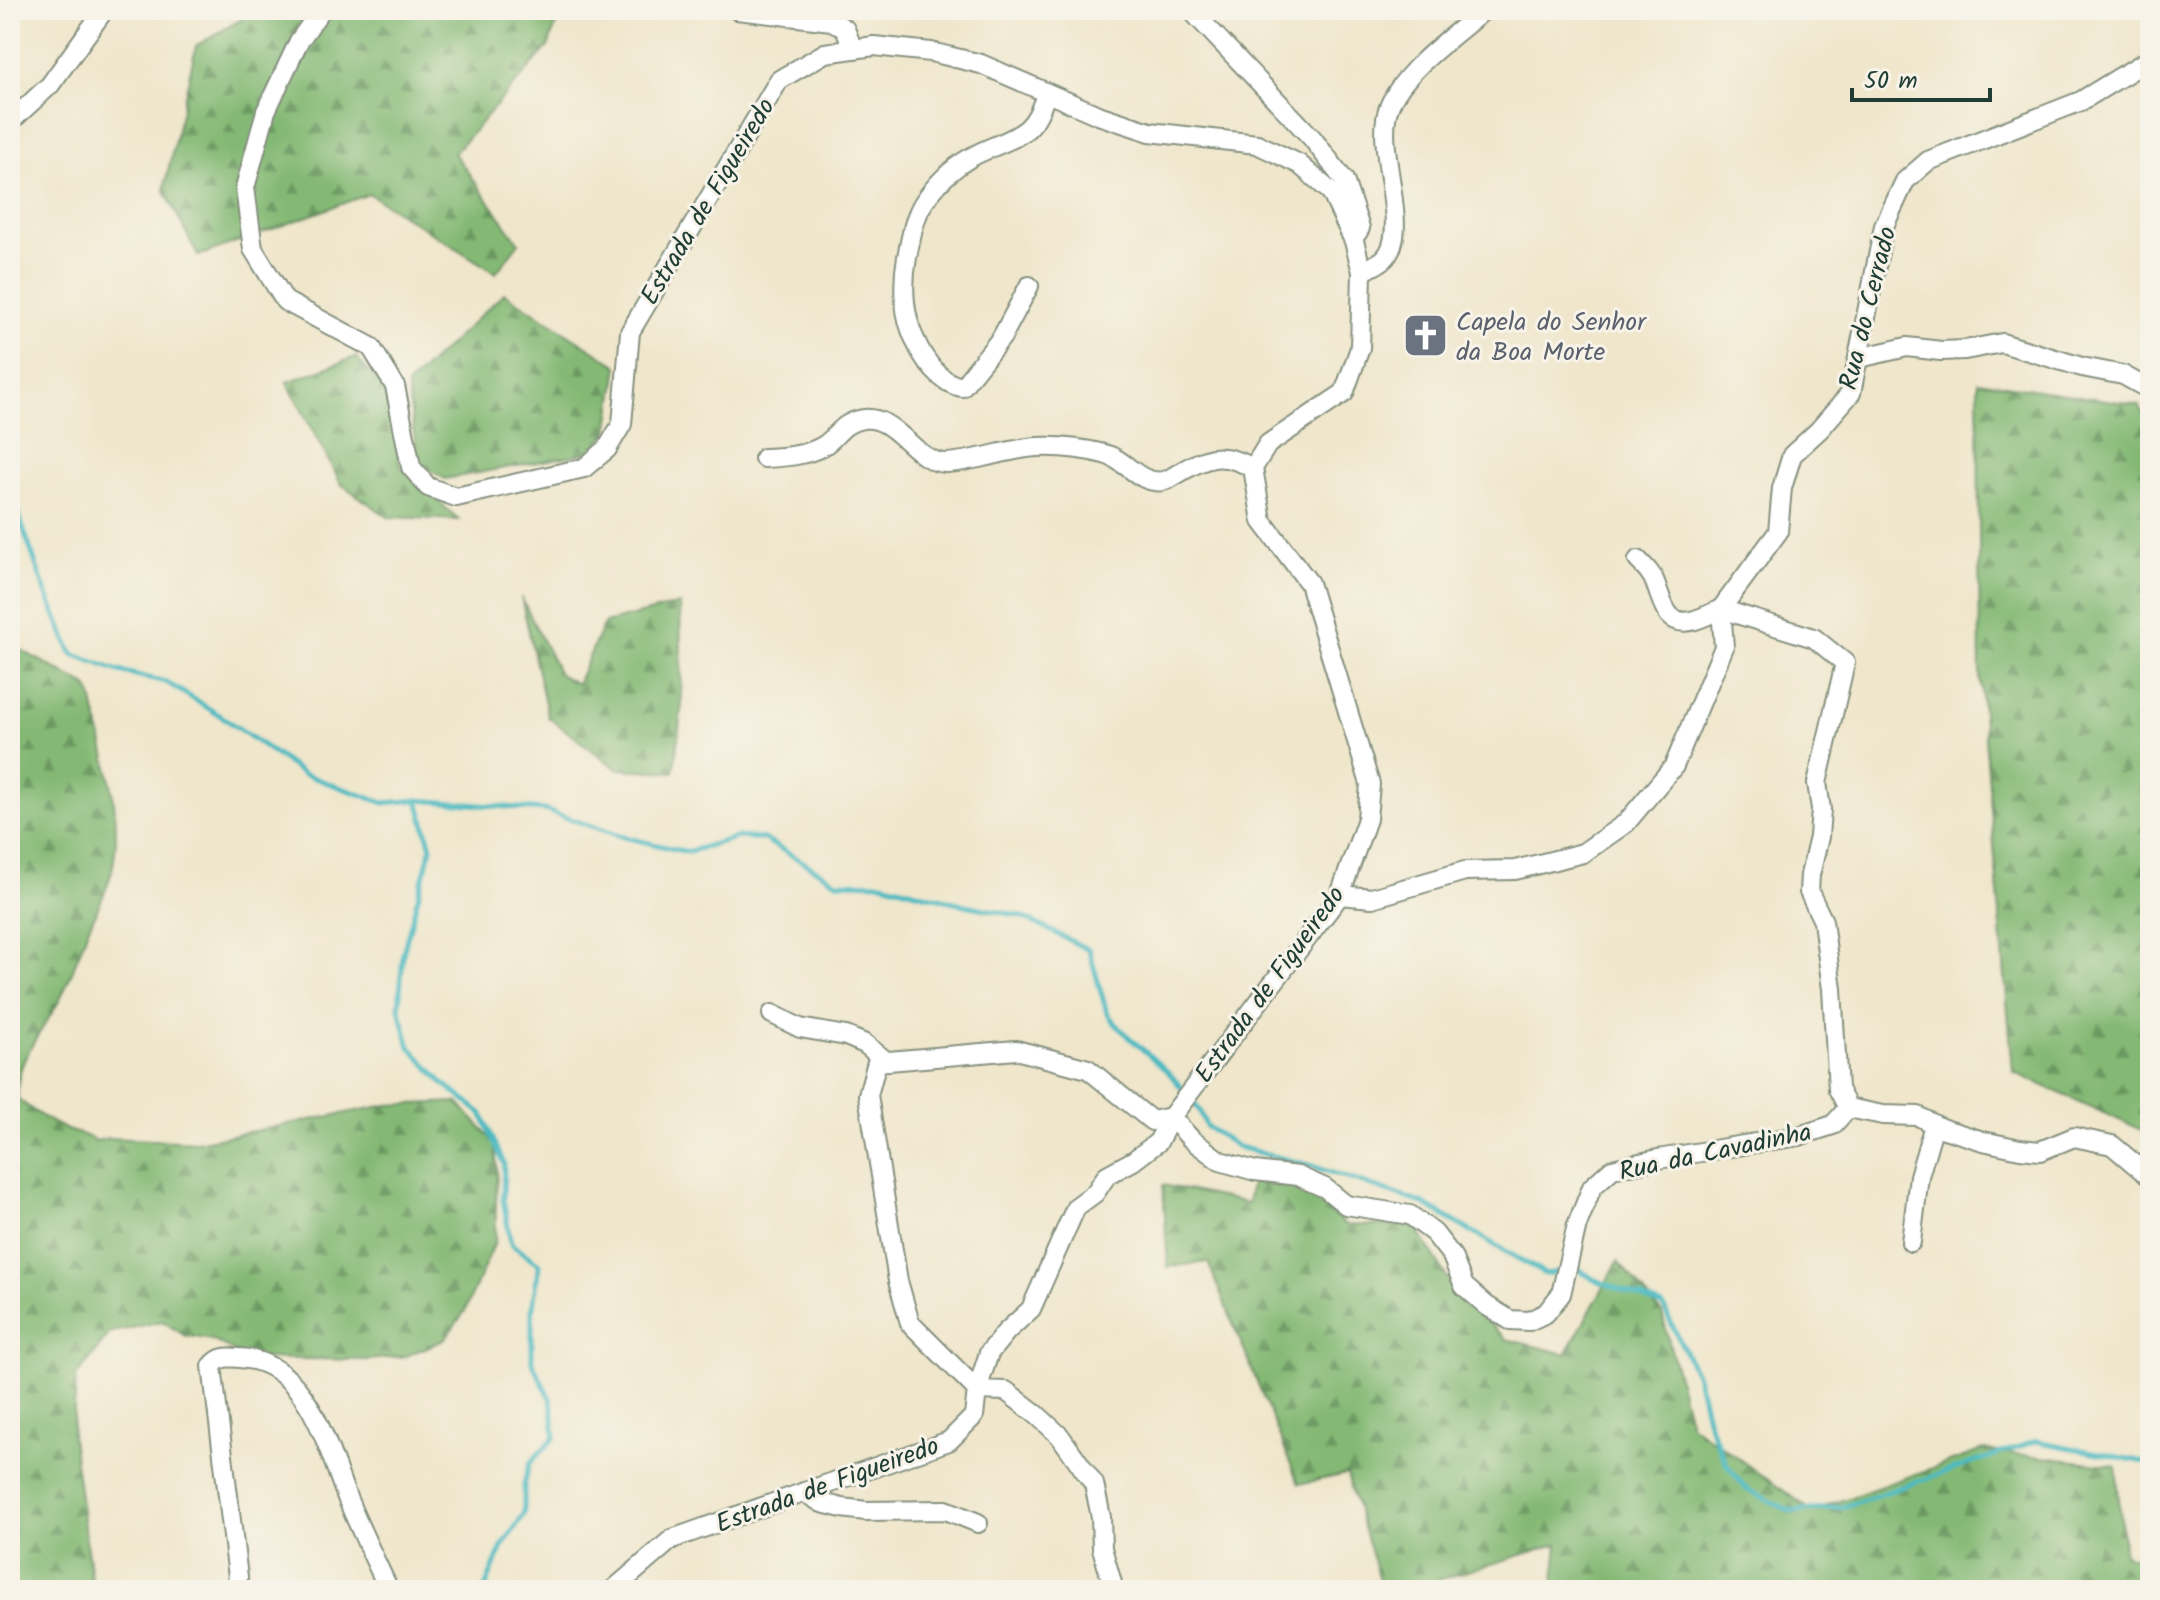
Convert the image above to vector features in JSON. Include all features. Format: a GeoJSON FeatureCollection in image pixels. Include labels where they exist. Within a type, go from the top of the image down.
{"type":"FeatureCollection","features":[{"type":"Feature","properties":{"kind":"street"},"geometry":{"type":"LineString","coordinates":[[10,122],[50,85],[104,10]]}},
{"type":"Feature","properties":{"kind":"street","name":"Estrada de Figueiredo"},"geometry":{"type":"LineString","coordinates":[[321,10],[299,41],[266,111],[245,188],[253,249],[285,301],[371,347],[395,386],[411,467],[428,487],[456,497],[584,468],[607,449],[622,424],[630,332],[779,80],[825,53],[874,46],[931,52],[981,64],[1098,115],[1150,132],[1257,144],[1299,164],[1331,192],[1354,241],[1362,272],[1360,348],[1344,393],[1268,444],[1253,468],[1262,521],[1309,583],[1370,784],[1367,819],[1340,895],[1175,1111],[1158,1142],[1107,1175],[1095,1193],[1076,1207],[1031,1309],[989,1353],[977,1390],[974,1416],[949,1441],[672,1539],[613,1590]]}},
{"type":"Feature","properties":{"kind":"street"},"geometry":{"type":"LineString","coordinates":[[737,10],[832,21],[845,29],[853,49]]}},
{"type":"Feature","properties":{"kind":"street"},"geometry":{"type":"LineString","coordinates":[[1191,10],[1312,138],[1344,180],[1360,228],[1354,241]]}},
{"type":"Feature","properties":{"kind":"street"},"geometry":{"type":"LineString","coordinates":[[1362,272],[1385,258],[1396,230],[1385,137],[1387,111],[1396,93],[1416,70],[1484,10]]}},
{"type":"Feature","properties":{"kind":"street","name":"Rua do Cerrado"},"geometry":{"type":"LineString","coordinates":[[1721,609],[1778,532],[1782,488],[1792,455],[1851,393],[1884,226],[1905,181],[1928,161],[2081,101],[2150,59]]}},
{"type":"Feature","properties":{"kind":"street"},"geometry":{"type":"LineString","coordinates":[[1029,286],[1002,337],[962,387],[952,386],[943,379],[921,352],[913,336],[903,293],[904,271],[916,219],[925,201],[954,169],[975,155],[1023,134],[1041,113],[1046,93]]}},
{"type":"Feature","properties":{"kind":"street"},"geometry":{"type":"LineString","coordinates":[[1859,358],[1907,347],[1965,350],[2002,343],[2082,367],[2123,375],[2150,390]]}},
{"type":"Feature","properties":{"kind":"street"},"geometry":{"type":"LineString","coordinates":[[764,458],[808,452],[826,445],[839,429],[864,419],[880,422],[938,463],[969,461],[1037,447],[1111,455],[1151,481],[1166,481],[1198,462],[1217,456],[1235,459],[1253,468]]}},
{"type":"Feature","properties":{"kind":"street"},"geometry":{"type":"LineString","coordinates":[[1638,560],[1650,572],[1661,603],[1670,617],[1692,621],[1721,609],[1814,638],[1845,663],[1817,783],[1821,809],[1819,837],[1809,892],[1823,921],[1832,989],[1838,1089],[1848,1108],[1883,1115],[1918,1116],[1934,1125],[1983,1141],[2020,1149],[2040,1151],[2074,1137],[2112,1145],[2150,1177]]}},
{"type":"Feature","properties":{"kind":"street"},"geometry":{"type":"LineString","coordinates":[[1340,895],[1372,898],[1465,871],[1515,870],[1583,853],[1626,823],[1674,766],[1724,647],[1721,609]]}},
{"type":"Feature","properties":{"kind":"street"},"geometry":{"type":"LineString","coordinates":[[772,1014],[800,1028],[846,1036],[865,1044],[886,1061]]}},
{"type":"Feature","properties":{"kind":"street"},"geometry":{"type":"LineString","coordinates":[[1114,1590],[1102,1548],[1101,1517],[1094,1484],[1060,1436],[1006,1391],[977,1390],[910,1323],[898,1281],[868,1095],[877,1062],[1016,1050],[1088,1069],[1152,1121],[1175,1111]]}},
{"type":"Feature","properties":{"kind":"street","name":"Rua da Cavadinha"},"geometry":{"type":"LineString","coordinates":[[1175,1111],[1192,1140],[1220,1161],[1255,1171],[1298,1176],[1325,1188],[1346,1205],[1410,1215],[1434,1233],[1452,1256],[1464,1286],[1487,1306],[1510,1320],[1529,1321],[1546,1313],[1561,1294],[1577,1225],[1592,1187],[1612,1169],[1799,1136],[1833,1125],[1848,1108]]}},
{"type":"Feature","properties":{"kind":"street"},"geometry":{"type":"LineString","coordinates":[[1911,1242],[1919,1176],[1934,1125]]}},
{"type":"Feature","properties":{"kind":"street"},"geometry":{"type":"LineString","coordinates":[[235,1590],[238,1577],[212,1366],[218,1359],[226,1357],[247,1358],[271,1368],[295,1384],[318,1420],[347,1498],[389,1590]]}},
{"type":"Feature","properties":{"kind":"street"},"geometry":{"type":"LineString","coordinates":[[804,1492],[822,1503],[842,1508],[866,1511],[946,1510],[978,1523]]}},
{"type":"Feature","properties":{"kind":"green space"},"geometry":{"type":"Polygon","coordinates":[[[257,10],[561,10],[548,47],[454,153],[519,243],[496,273],[369,194],[198,256],[164,189],[196,46],[257,10]]]}},
{"type":"Feature","properties":{"kind":"green space"},"geometry":{"type":"Polygon","coordinates":[[[504,293],[618,366],[608,433],[587,453],[445,479],[418,463],[407,385],[504,293]]]}},
{"type":"Feature","properties":{"kind":"green space"},"geometry":{"type":"Polygon","coordinates":[[[356,357],[385,390],[401,467],[459,520],[388,517],[341,484],[287,382],[356,357]]]}},
{"type":"Feature","properties":{"kind":"green space"},"geometry":{"type":"Polygon","coordinates":[[[1978,381],[2139,405],[2150,425],[2150,1134],[2013,1072],[1980,678],[1978,381]]]}},
{"type":"Feature","properties":{"kind":"green space"},"geometry":{"type":"Polygon","coordinates":[[[521,597],[559,674],[577,684],[604,623],[680,604],[682,703],[674,772],[617,769],[548,717],[521,597]]]}},
{"type":"Feature","properties":{"kind":"green space"},"geometry":{"type":"Polygon","coordinates":[[[10,644],[87,686],[107,760],[116,827],[108,884],[62,995],[25,1058],[20,1071],[18,1099],[67,1130],[96,1141],[108,1138],[197,1142],[387,1105],[457,1102],[495,1146],[495,1242],[465,1311],[444,1340],[406,1356],[367,1360],[247,1358],[212,1340],[184,1335],[162,1321],[110,1333],[76,1377],[72,1438],[91,1578],[103,1590],[10,1590],[10,644]]]}},
{"type":"Feature","properties":{"kind":"green space"},"geometry":{"type":"Polygon","coordinates":[[[1251,1182],[1305,1189],[1346,1225],[1415,1226],[1456,1292],[1506,1339],[1566,1354],[1618,1261],[1662,1314],[1690,1424],[1812,1511],[1983,1450],[2116,1466],[2124,1554],[2150,1561],[2150,1590],[1553,1590],[1558,1544],[1405,1590],[1382,1590],[1347,1474],[1299,1484],[1208,1262],[1168,1267],[1163,1185],[1248,1203],[1251,1182]]]}},
{"type":"Feature","properties":{"kind":"building","name":"Capela do Senhor da Boa Morte"},"geometry":{"type":"Polygon","coordinates":[[[1434,327],[1438,343],[1415,346],[1413,329],[1434,327]]]}},
{"type":"Feature","properties":{"kind":"waterway"},"geometry":{"type":"LineString","coordinates":[[10,491],[46,593],[72,654],[119,671],[166,682],[224,718],[303,774],[384,803],[418,800],[544,810],[620,836],[687,852],[738,837],[764,839],[837,882],[883,883],[1021,916],[1089,950],[1107,1013],[1185,1092]]}},
{"type":"Feature","properties":{"kind":"waterway"},"geometry":{"type":"LineString","coordinates":[[418,800],[431,848],[403,953],[399,1008],[410,1047],[443,1083],[482,1114],[504,1164],[503,1199],[511,1244],[539,1264],[532,1312],[532,1362],[551,1400],[555,1437],[530,1463],[524,1484],[524,1514],[502,1547],[484,1590]]}},
{"type":"Feature","properties":{"kind":"waterway"},"geometry":{"type":"LineString","coordinates":[[1191,1100],[1206,1126],[1238,1147],[1312,1166],[1422,1203],[1545,1274],[1579,1269],[1593,1279],[1663,1306],[1697,1376],[1708,1422],[1727,1465],[1746,1489],[1790,1511],[1843,1507],[2036,1441],[2150,1463]]}},
{"type":"Feature","properties":{"kind":"place","name":"Capela do Senhor da Boa Morte"},"geometry":{"type":"Point","coordinates":[1425,336]}}]}
